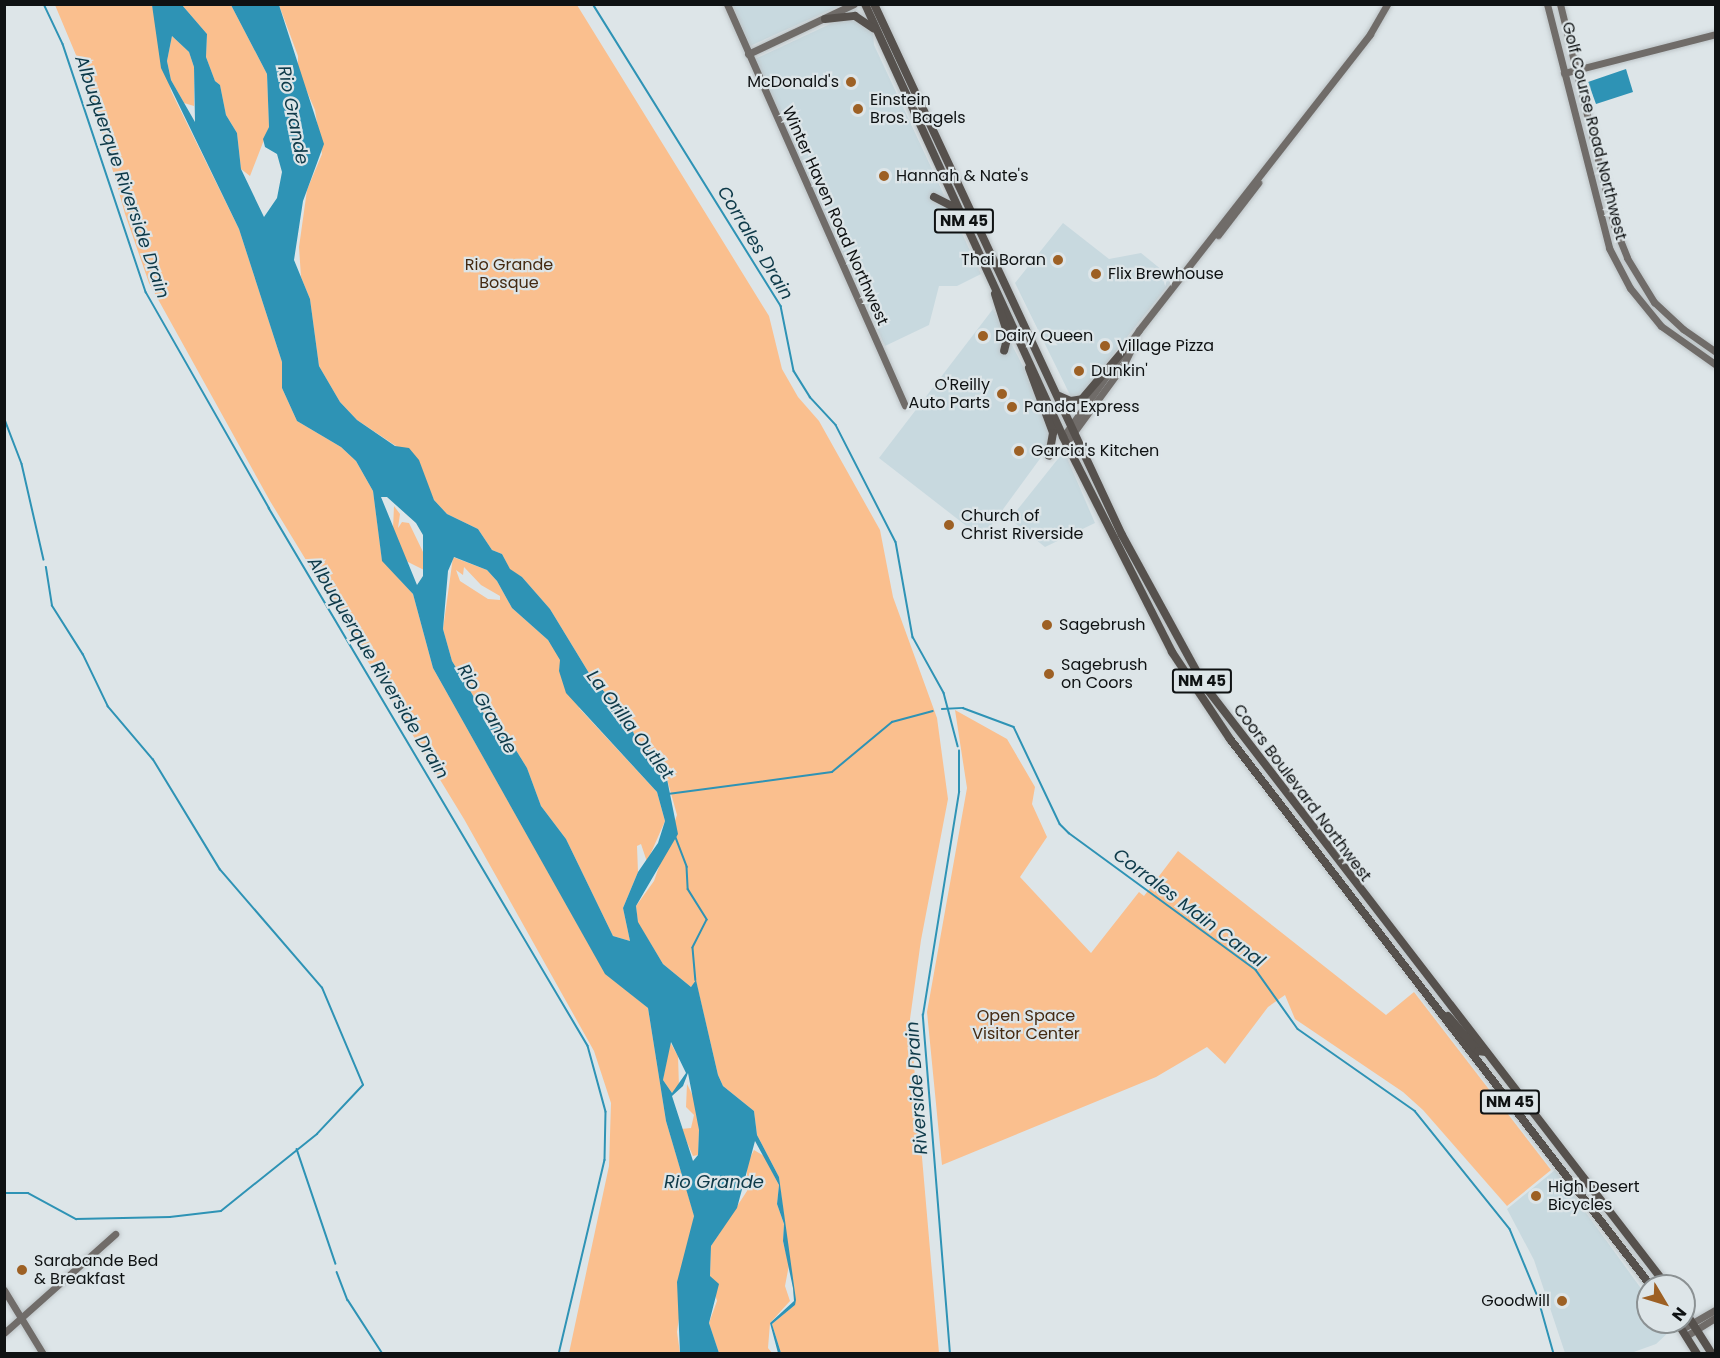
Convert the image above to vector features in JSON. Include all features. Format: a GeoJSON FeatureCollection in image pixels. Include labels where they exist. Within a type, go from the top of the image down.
{"type":"FeatureCollection","features":[{"type":"Feature","properties":{"kind":"main road","name":"Coors Boulevard Northwest"},"geometry":{"type":"LineString","coordinates":[[865,4],[1065,440],[1144,603],[1184,671],[1230,739],[1642,1274]]}},
{"type":"Feature","properties":{"kind":"main road","name":"Coors Boulevard Northwest"},"geometry":{"type":"LineString","coordinates":[[874,4],[1122,535],[1204,685],[1658,1274]]}},
{"type":"Feature","properties":{"kind":"main road"},"geometry":{"type":"LineString","coordinates":[[825,18],[855,16],[877,32]]}},
{"type":"Feature","properties":{"kind":"main road"},"geometry":{"type":"LineString","coordinates":[[949,190],[962,198],[994,266],[1002,276]]}},
{"type":"Feature","properties":{"kind":"main road"},"geometry":{"type":"LineString","coordinates":[[934,197],[943,198],[959,210]]}},
{"type":"Feature","properties":{"kind":"main road"},"geometry":{"type":"LineString","coordinates":[[992,281],[1008,335],[1004,351],[1016,349],[1027,357],[1030,380],[1053,433],[1049,456]]}},
{"type":"Feature","properties":{"kind":"main road"},"geometry":{"type":"LineString","coordinates":[[1059,396],[1071,401],[1082,399],[1122,352]]}},
{"type":"Feature","properties":{"kind":"main road"},"geometry":{"type":"LineString","coordinates":[[1439,1010],[1452,1018],[1478,1051],[1486,1052]]}},
{"type":"Feature","properties":{"kind":"main road"},"geometry":{"type":"LineString","coordinates":[[1696,1328],[1712,1353]]}},
{"type":"Feature","properties":{"kind":"main road"},"geometry":{"type":"LineString","coordinates":[[1685,1334],[1697,1353]]}},
{"type":"Feature","properties":{"kind":"street","name":"Winter Haven Road Northwest"},"geometry":{"type":"LineString","coordinates":[[727,4],[904,405]]}},
{"type":"Feature","properties":{"kind":"street"},"geometry":{"type":"LineString","coordinates":[[748,54],[854,4]]}},
{"type":"Feature","properties":{"kind":"street"},"geometry":{"type":"LineString","coordinates":[[1074,429],[1122,352],[1370,34],[1387,4]]}},
{"type":"Feature","properties":{"kind":"street","name":"Golf Course Road Northwest"},"geometry":{"type":"LineString","coordinates":[[1547,4],[1604,235],[1622,275],[1661,326],[1716,365]]}},
{"type":"Feature","properties":{"kind":"street","name":"Golf Course Road Northwest"},"geometry":{"type":"LineString","coordinates":[[1560,4],[1614,225],[1627,258],[1654,302],[1683,329],[1716,352]]}},
{"type":"Feature","properties":{"kind":"street"},"geometry":{"type":"LineString","coordinates":[[1564,73],[1716,34]]}},
{"type":"Feature","properties":{"kind":"street"},"geometry":{"type":"LineString","coordinates":[[1065,440],[1124,364],[1138,338],[1248,199],[1268,164]]}},
{"type":"Feature","properties":{"kind":"street"},"geometry":{"type":"LineString","coordinates":[[4,1333],[116,1234]]}},
{"type":"Feature","properties":{"kind":"street"},"geometry":{"type":"LineString","coordinates":[[4,1290],[43,1353]]}},
{"type":"Feature","properties":{"kind":"street"},"geometry":{"type":"LineString","coordinates":[[1696,1325],[1716,1309]]}},
{"type":"Feature","properties":{"kind":"street"},"geometry":{"type":"LineString","coordinates":[[1696,1326],[1716,1317]]}},
{"type":"Feature","properties":{"kind":"shaded area"},"geometry":{"type":"Polygon","coordinates":[[[732,5],[841,5],[750,46],[732,5]]]}},
{"type":"Feature","properties":{"kind":"shaded area"},"geometry":{"type":"Polygon","coordinates":[[[845,17],[868,25],[873,33],[874,45],[981,274],[957,286],[939,286],[929,325],[885,346],[755,59],[845,17]]]}},
{"type":"Feature","properties":{"kind":"shaded area"},"geometry":{"type":"Polygon","coordinates":[[[1063,223],[1109,259],[1141,253],[1173,279],[1081,395],[1072,399],[1015,283],[1063,223]]]}},
{"type":"Feature","properties":{"kind":"shaded area"},"geometry":{"type":"Polygon","coordinates":[[[993,309],[1024,368],[1049,432],[1050,445],[982,538],[879,458],[993,309]]]}},
{"type":"Feature","properties":{"kind":"shaded area"},"geometry":{"type":"Polygon","coordinates":[[[1061,455],[1067,458],[1095,523],[1045,547],[1010,519],[1061,455]]]}},
{"type":"Feature","properties":{"kind":"shaded area"},"geometry":{"type":"Polygon","coordinates":[[[1555,1170],[1636,1281],[1636,1334],[1667,1334],[1656,1344],[1631,1353],[1565,1353],[1534,1260],[1507,1209],[1555,1170]]]}},
{"type":"Feature","properties":{"kind":"green space"},"geometry":{"type":"Polygon","coordinates":[[[55,5],[152,5],[171,91],[239,229],[282,362],[282,388],[297,421],[341,447],[356,461],[373,491],[382,560],[413,594],[433,668],[605,973],[648,1008],[666,1121],[694,1215],[677,1332],[680,1353],[569,1353],[609,1166],[611,1103],[594,1051],[464,819],[270,501],[149,283],[125,214],[89,86],[55,5]]]}},
{"type":"Feature","properties":{"kind":"green space"},"geometry":{"type":"Polygon","coordinates":[[[182,5],[231,5],[267,74],[269,127],[250,176],[241,169],[237,133],[226,115],[220,85],[215,81],[206,57],[207,34],[182,5]]]}},
{"type":"Feature","properties":{"kind":"green space","name":"Rio Grande Bosque"},"geometry":{"type":"Polygon","coordinates":[[[279,5],[577,5],[769,316],[782,369],[798,397],[819,421],[880,530],[893,597],[937,718],[948,799],[921,940],[910,1019],[939,1353],[781,1353],[772,1324],[795,1305],[779,1177],[757,1135],[754,1111],[723,1086],[718,1075],[696,981],[691,987],[663,964],[638,923],[636,906],[654,881],[677,815],[667,779],[639,746],[627,717],[592,678],[550,609],[522,577],[510,570],[502,554],[492,550],[478,529],[447,514],[434,500],[425,482],[396,446],[357,420],[340,402],[319,366],[310,299],[301,277],[299,247],[307,190],[322,154],[315,110],[298,71],[298,56],[279,5]]]}},
{"type":"Feature","properties":{"kind":"green space"},"geometry":{"type":"Polygon","coordinates":[[[172,36],[189,52],[194,67],[194,106],[184,103],[171,80],[167,61],[172,36]]]}},
{"type":"Feature","properties":{"kind":"green space"},"geometry":{"type":"Polygon","coordinates":[[[394,506],[400,514],[398,528],[402,522],[409,523],[424,554],[424,570],[406,561],[393,529],[394,506]]]}},
{"type":"Feature","properties":{"kind":"green space"},"geometry":{"type":"Polygon","coordinates":[[[453,557],[487,570],[497,581],[512,608],[548,640],[561,660],[559,671],[580,709],[657,792],[665,821],[647,862],[641,844],[637,846],[638,872],[623,908],[630,941],[613,936],[566,839],[541,806],[527,768],[503,729],[489,722],[452,661],[443,629],[453,557]],[[464,567],[463,575],[456,570],[460,581],[488,599],[500,600],[500,596],[481,585],[464,567]]]}},
{"type":"Feature","properties":{"kind":"green space","name":"Open Space Visitor Center"},"geometry":{"type":"Polygon","coordinates":[[[955,710],[1007,739],[1035,787],[1032,804],[1047,837],[1020,877],[1091,953],[1139,892],[1144,896],[1178,851],[1386,1015],[1414,992],[1551,1170],[1507,1206],[1423,1110],[1403,1092],[1295,1019],[1285,995],[1268,1007],[1225,1064],[1207,1047],[1156,1077],[942,1165],[927,1012],[967,788],[955,710]]]}},
{"type":"Feature","properties":{"kind":"green space"},"geometry":{"type":"Polygon","coordinates":[[[670,1042],[678,1056],[679,1088],[672,1093],[663,1080],[670,1042]]]}},
{"type":"Feature","properties":{"kind":"green space"},"geometry":{"type":"Polygon","coordinates":[[[687,1084],[696,1102],[699,1130],[698,1155],[693,1156],[681,1129],[691,1128],[694,1115],[686,1107],[687,1084]]]}},
{"type":"Feature","properties":{"kind":"green space"},"geometry":{"type":"Polygon","coordinates":[[[754,1150],[764,1156],[779,1185],[777,1204],[784,1224],[783,1242],[789,1265],[785,1286],[790,1301],[770,1323],[768,1348],[772,1353],[719,1353],[709,1323],[717,1301],[710,1276],[711,1246],[747,1191],[747,1164],[754,1150]]]}},
{"type":"Feature","properties":{"kind":"water","name":"Rio Grande"},"geometry":{"type":"Polygon","coordinates":[[[152,5],[182,5],[207,34],[206,57],[215,81],[220,85],[226,115],[237,133],[241,169],[264,217],[277,198],[282,172],[277,154],[265,147],[263,139],[269,127],[267,74],[231,5],[279,5],[324,144],[303,201],[294,260],[310,299],[319,366],[340,402],[357,420],[395,446],[409,448],[419,460],[434,500],[447,514],[478,529],[492,550],[502,554],[510,569],[522,577],[550,609],[592,678],[627,717],[639,746],[650,751],[667,779],[678,834],[636,906],[638,922],[663,964],[691,987],[696,980],[718,1075],[723,1086],[754,1111],[757,1135],[779,1177],[796,1300],[795,1305],[772,1324],[781,1353],[778,1353],[770,1323],[794,1301],[793,1288],[783,1241],[784,1224],[777,1204],[779,1185],[755,1141],[737,1208],[711,1246],[710,1276],[719,1284],[709,1323],[719,1353],[680,1353],[677,1282],[694,1216],[666,1121],[648,1008],[605,974],[433,668],[413,594],[382,561],[373,491],[356,461],[341,447],[297,421],[282,388],[282,362],[239,229],[161,68],[152,5]],[[172,36],[167,61],[171,80],[195,122],[194,67],[189,52],[172,36]],[[381,497],[417,585],[423,576],[423,535],[416,523],[387,497],[381,497]],[[454,557],[448,571],[443,629],[452,661],[489,722],[497,722],[503,729],[527,768],[541,806],[566,839],[613,936],[630,941],[623,908],[638,872],[658,843],[665,821],[657,792],[566,693],[559,671],[560,660],[548,640],[512,608],[497,581],[487,570],[454,557]],[[671,1042],[663,1080],[672,1093],[686,1073],[671,1042]],[[688,1073],[683,1086],[672,1096],[693,1161],[698,1155],[699,1130],[688,1073]]]}},
{"type":"Feature","properties":{"kind":"water"},"geometry":{"type":"Polygon","coordinates":[[[1626,69],[1633,92],[1596,104],[1588,82],[1626,69]]]}},
{"type":"Feature","properties":{"kind":"waterway","name":"Albuquerque Riverside Drain"},"geometry":{"type":"LineString","coordinates":[[44,4],[63,44],[146,292],[269,508],[588,1046],[606,1112],[605,1160],[559,1354]]}},
{"type":"Feature","properties":{"kind":"waterway","name":"Corrales Drain"},"geometry":{"type":"LineString","coordinates":[[593,4],[781,306],[794,371],[810,397],[836,425],[896,542],[913,637],[944,693],[958,746]]}},
{"type":"Feature","properties":{"kind":"waterway"},"geometry":{"type":"LineString","coordinates":[[4,417],[22,464],[44,560]]}},
{"type":"Feature","properties":{"kind":"waterway"},"geometry":{"type":"LineString","coordinates":[[4,1193],[28,1193],[76,1219],[170,1217],[221,1211],[317,1134],[363,1085],[322,988],[220,870],[153,760],[108,707],[83,655],[52,606],[46,567]]}},
{"type":"Feature","properties":{"kind":"waterway","name":"Corrales Main Canal"},"geometry":{"type":"LineString","coordinates":[[942,709],[963,708],[1014,727],[1060,824],[1069,833],[1256,970],[1298,1029],[1415,1111],[1510,1229],[1538,1297],[1554,1354]]}},
{"type":"Feature","properties":{"kind":"waterway","name":"La Orilla Outlet"},"geometry":{"type":"LineString","coordinates":[[668,794],[832,772],[892,722],[933,711]]}},
{"type":"Feature","properties":{"kind":"waterway","name":"Riverside Drain"},"geometry":{"type":"LineString","coordinates":[[950,1354],[923,1015],[959,792],[959,751]]}},
{"type":"Feature","properties":{"kind":"waterway"},"geometry":{"type":"LineString","coordinates":[[675,835],[687,867],[688,889],[707,920],[693,948],[696,980]]}},
{"type":"Feature","properties":{"kind":"waterway"},"geometry":{"type":"LineString","coordinates":[[297,1149],[336,1264]]}},
{"type":"Feature","properties":{"kind":"waterway"},"geometry":{"type":"LineString","coordinates":[[337,1272],[348,1300],[383,1354]]}},
{"type":"Feature","properties":{"kind":"place","name":"McDonald's"},"geometry":{"type":"Point","coordinates":[851,82]}},
{"type":"Feature","properties":{"kind":"place","name":"Einstein Bros. Bagels"},"geometry":{"type":"Point","coordinates":[858,109]}},
{"type":"Feature","properties":{"kind":"place","name":"Hannah & Nate's"},"geometry":{"type":"Point","coordinates":[884,176]}},
{"type":"Feature","properties":{"kind":"place","name":"Thai Boran"},"geometry":{"type":"Point","coordinates":[1058,260]}},
{"type":"Feature","properties":{"kind":"place","name":"Flix Brewhouse"},"geometry":{"type":"Point","coordinates":[1096,274]}},
{"type":"Feature","properties":{"kind":"place","name":"Dairy Queen"},"geometry":{"type":"Point","coordinates":[983,336]}},
{"type":"Feature","properties":{"kind":"place","name":"Village Pizza"},"geometry":{"type":"Point","coordinates":[1105,346]}},
{"type":"Feature","properties":{"kind":"place","name":"Dunkin'"},"geometry":{"type":"Point","coordinates":[1079,371]}},
{"type":"Feature","properties":{"kind":"place","name":"O'Reilly Auto Parts"},"geometry":{"type":"Point","coordinates":[1002,394]}},
{"type":"Feature","properties":{"kind":"place","name":"Panda Express"},"geometry":{"type":"Point","coordinates":[1012,407]}},
{"type":"Feature","properties":{"kind":"place","name":"Garcia's Kitchen"},"geometry":{"type":"Point","coordinates":[1019,451]}},
{"type":"Feature","properties":{"kind":"place","name":"Church of Christ Riverside"},"geometry":{"type":"Point","coordinates":[949,525]}},
{"type":"Feature","properties":{"kind":"place","name":"Sagebrush"},"geometry":{"type":"Point","coordinates":[1047,625]}},
{"type":"Feature","properties":{"kind":"place","name":"Sagebrush on Coors"},"geometry":{"type":"Point","coordinates":[1049,674]}},
{"type":"Feature","properties":{"kind":"place","name":"High Desert Bicycles"},"geometry":{"type":"Point","coordinates":[1536,1196]}},
{"type":"Feature","properties":{"kind":"place","name":"Sarabande Bed & Breakfast"},"geometry":{"type":"Point","coordinates":[22,1270]}},
{"type":"Feature","properties":{"kind":"place","name":"Goodwill"},"geometry":{"type":"Point","coordinates":[1562,1301]}}]}
